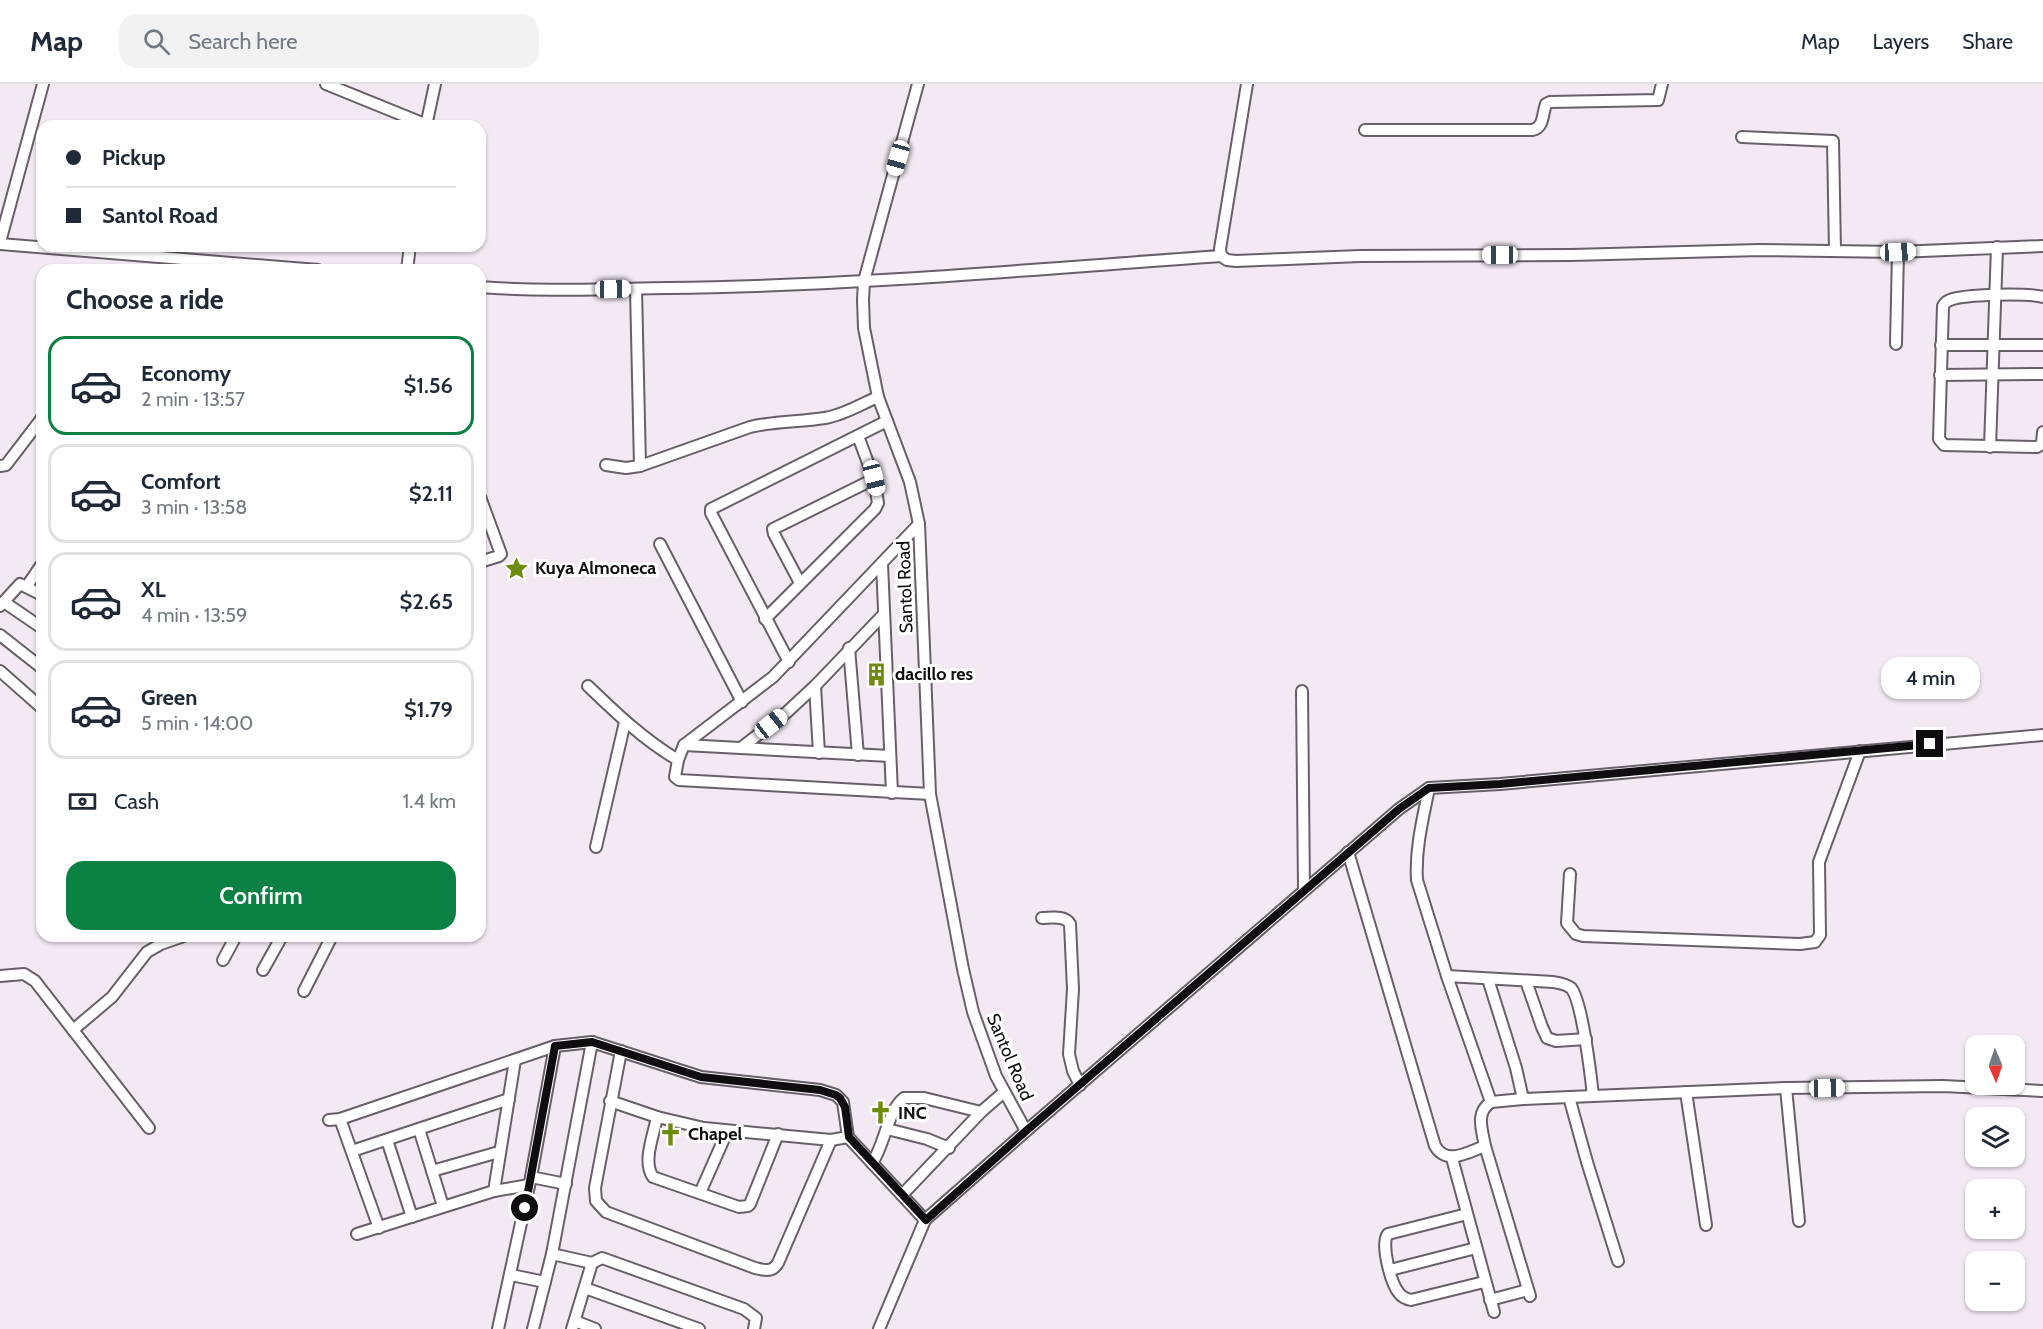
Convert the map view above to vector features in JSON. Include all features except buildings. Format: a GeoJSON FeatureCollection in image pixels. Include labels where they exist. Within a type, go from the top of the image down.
{"type":"FeatureCollection","features":[{"type":"Feature","properties":{"kind":"street"},"geometry":{"type":"LineString","coordinates":[[36,246],[0,243],[43,84]]}},
{"type":"Feature","properties":{"kind":"street"},"geometry":{"type":"LineString","coordinates":[[326,84],[415,120]]}},
{"type":"Feature","properties":{"kind":"street"},"geometry":{"type":"LineString","coordinates":[[428,120],[435,84]]}},
{"type":"Feature","properties":{"kind":"street","name":"Santol Road"},"geometry":{"type":"LineString","coordinates":[[918,84],[864,281],[864,328],[878,397],[910,482],[919,524],[930,794],[963,969],[973,1012],[996,1076],[1026,1131],[1304,889],[1399,809],[1429,788]]}},
{"type":"Feature","properties":{"kind":"street"},"geometry":{"type":"LineString","coordinates":[[1221,256],[1220,249],[1247,84]]}},
{"type":"Feature","properties":{"kind":"street"},"geometry":{"type":"LineString","coordinates":[[1365,130],[1532,130],[1541,126],[1546,105],[1550,102],[1658,100],[1662,84]]}},
{"type":"Feature","properties":{"kind":"street"},"geometry":{"type":"LineString","coordinates":[[1742,138],[1833,141],[1834,251]]}},
{"type":"Feature","properties":{"kind":"street"},"geometry":{"type":"LineString","coordinates":[[486,287],[545,290],[728,288],[864,281],[1221,256],[1227,260],[1236,261],[1360,256],[1571,255],[1760,250],[1898,252],[2043,246]]}},
{"type":"Feature","properties":{"kind":"street"},"geometry":{"type":"LineString","coordinates":[[1990,447],[1997,247]]}},
{"type":"Feature","properties":{"kind":"street"},"geometry":{"type":"LineString","coordinates":[[106,252],[247,264]]}},
{"type":"Feature","properties":{"kind":"street"},"geometry":{"type":"LineString","coordinates":[[1896,344],[1898,252]]}},
{"type":"Feature","properties":{"kind":"street"},"geometry":{"type":"LineString","coordinates":[[636,289],[640,466]]}},
{"type":"Feature","properties":{"kind":"street"},"geometry":{"type":"LineString","coordinates":[[2043,297],[1996,295],[1947,301],[1943,306],[1939,439],[1944,445],[2041,446],[2043,432]]}},
{"type":"Feature","properties":{"kind":"street"},"geometry":{"type":"LineString","coordinates":[[1941,345],[2043,345]]}},
{"type":"Feature","properties":{"kind":"street"},"geometry":{"type":"LineString","coordinates":[[1940,375],[2043,374]]}},
{"type":"Feature","properties":{"kind":"street"},"geometry":{"type":"LineString","coordinates":[[606,465],[627,468],[640,466],[763,424],[839,415],[878,397]]}},
{"type":"Feature","properties":{"kind":"street"},"geometry":{"type":"LineString","coordinates":[[789,662],[711,513],[711,509],[887,421]]}},
{"type":"Feature","properties":{"kind":"street"},"geometry":{"type":"LineString","coordinates":[[0,466],[6,465],[36,426]]}},
{"type":"Feature","properties":{"kind":"street"},"geometry":{"type":"LineString","coordinates":[[765,618],[875,509],[878,494],[858,436]]}},
{"type":"Feature","properties":{"kind":"street"},"geometry":{"type":"LineString","coordinates":[[800,583],[773,529],[874,478]]}},
{"type":"Feature","properties":{"kind":"street"},"geometry":{"type":"LineString","coordinates":[[486,519],[501,554],[486,560]]}},
{"type":"Feature","properties":{"kind":"street"},"geometry":{"type":"LineString","coordinates":[[919,524],[767,683],[684,745],[675,777],[679,780],[930,794]]}},
{"type":"Feature","properties":{"kind":"street"},"geometry":{"type":"LineString","coordinates":[[660,544],[742,702]]}},
{"type":"Feature","properties":{"kind":"street"},"geometry":{"type":"LineString","coordinates":[[882,564],[892,793]]}},
{"type":"Feature","properties":{"kind":"street"},"geometry":{"type":"LineString","coordinates":[[27,586],[36,573]]}},
{"type":"Feature","properties":{"kind":"street"},"geometry":{"type":"LineString","coordinates":[[36,591],[23,584],[17,585],[2,604],[36,624]]}},
{"type":"Feature","properties":{"kind":"street"},"geometry":{"type":"LineString","coordinates":[[741,748],[787,712],[815,686],[883,615]]}},
{"type":"Feature","properties":{"kind":"street"},"geometry":{"type":"LineString","coordinates":[[0,635],[36,663]]}},
{"type":"Feature","properties":{"kind":"street"},"geometry":{"type":"LineString","coordinates":[[849,648],[858,755]]}},
{"type":"Feature","properties":{"kind":"street"},"geometry":{"type":"LineString","coordinates":[[0,670],[36,703]]}},
{"type":"Feature","properties":{"kind":"street"},"geometry":{"type":"LineString","coordinates":[[588,686],[625,722],[678,760]]}},
{"type":"Feature","properties":{"kind":"street"},"geometry":{"type":"LineString","coordinates":[[815,686],[819,753]]}},
{"type":"Feature","properties":{"kind":"street"},"geometry":{"type":"LineString","coordinates":[[1302,691],[1304,889]]}},
{"type":"Feature","properties":{"kind":"street"},"geometry":{"type":"LineString","coordinates":[[596,847],[625,722]]}},
{"type":"Feature","properties":{"kind":"street"},"geometry":{"type":"LineString","coordinates":[[1491,1102],[1447,976],[1417,880],[1419,840],[1429,788],[1500,784],[2043,735]]}},
{"type":"Feature","properties":{"kind":"street"},"geometry":{"type":"LineString","coordinates":[[684,745],[890,756]]}},
{"type":"Feature","properties":{"kind":"street"},"geometry":{"type":"LineString","coordinates":[[1570,874],[1566,916],[1567,923],[1576,934],[1800,944],[1815,942],[1820,935],[1819,862],[1860,751]]}},
{"type":"Feature","properties":{"kind":"street"},"geometry":{"type":"LineString","coordinates":[[1348,852],[1435,1146],[1444,1156],[1452,1158],[1485,1146]]}},
{"type":"Feature","properties":{"kind":"street"},"geometry":{"type":"LineString","coordinates":[[1042,918],[1064,918],[1070,924],[1073,989],[1069,1054],[1071,1066],[1080,1085]]}},
{"type":"Feature","properties":{"kind":"street"},"geometry":{"type":"LineString","coordinates":[[73,1030],[112,997],[147,952],[167,942]]}},
{"type":"Feature","properties":{"kind":"street"},"geometry":{"type":"LineString","coordinates":[[223,960],[233,942]]}},
{"type":"Feature","properties":{"kind":"street"},"geometry":{"type":"LineString","coordinates":[[263,970],[279,942]]}},
{"type":"Feature","properties":{"kind":"street"},"geometry":{"type":"LineString","coordinates":[[304,991],[329,942]]}},
{"type":"Feature","properties":{"kind":"street"},"geometry":{"type":"LineString","coordinates":[[0,976],[20,974],[31,977],[149,1128]]}},
{"type":"Feature","properties":{"kind":"street"},"geometry":{"type":"LineString","coordinates":[[1447,976],[1553,982],[1571,989],[1586,1039],[1593,1096]]}},
{"type":"Feature","properties":{"kind":"street"},"geometry":{"type":"LineString","coordinates":[[1488,979],[1516,1068],[1523,1100]]}},
{"type":"Feature","properties":{"kind":"street"},"geometry":{"type":"LineString","coordinates":[[1526,981],[1547,1038],[1556,1041],[1586,1039]]}},
{"type":"Feature","properties":{"kind":"street"},"geometry":{"type":"LineString","coordinates":[[537,1328],[592,1042]]}},
{"type":"Feature","properties":{"kind":"street"},"geometry":{"type":"LineString","coordinates":[[379,1228],[352,1151],[335,1119],[555,1046],[592,1042],[701,1077],[820,1090],[836,1095],[845,1107],[849,1137],[926,1220]]}},
{"type":"Feature","properties":{"kind":"street"},"geometry":{"type":"LineString","coordinates":[[498,1329],[530,1181],[555,1046]]}},
{"type":"Feature","properties":{"kind":"street"},"geometry":{"type":"LineString","coordinates":[[621,1051],[595,1188],[596,1201],[606,1212],[764,1270],[773,1270],[831,1140]]}},
{"type":"Feature","properties":{"kind":"street"},"geometry":{"type":"LineString","coordinates":[[494,1191],[515,1060]]}},
{"type":"Feature","properties":{"kind":"street"},"geometry":{"type":"LineString","coordinates":[[1490,1300],[1529,1293],[1485,1146],[1481,1115],[1484,1108],[1491,1102],[1786,1088],[1943,1086],[2043,1091]]}},
{"type":"Feature","properties":{"kind":"street"},"geometry":{"type":"LineString","coordinates":[[1786,1088],[1799,1221]]}},
{"type":"Feature","properties":{"kind":"street"},"geometry":{"type":"LineString","coordinates":[[902,1195],[981,1112],[1004,1092]]}},
{"type":"Feature","properties":{"kind":"street"},"geometry":{"type":"LineString","coordinates":[[1686,1092],[1706,1225]]}},
{"type":"Feature","properties":{"kind":"street"},"geometry":{"type":"LineString","coordinates":[[872,1163],[899,1101],[907,1097],[924,1098],[981,1112]]}},
{"type":"Feature","properties":{"kind":"street"},"geometry":{"type":"LineString","coordinates":[[1569,1097],[1618,1261]]}},
{"type":"Feature","properties":{"kind":"street"},"geometry":{"type":"LineString","coordinates":[[352,1151],[509,1099]]}},
{"type":"Feature","properties":{"kind":"street"},"geometry":{"type":"LineString","coordinates":[[610,1101],[687,1125],[727,1132],[778,1134],[831,1140],[849,1137]]}},
{"type":"Feature","properties":{"kind":"street"},"geometry":{"type":"LineString","coordinates":[[657,1117],[649,1160],[653,1177],[739,1207],[748,1206],[752,1199],[778,1134]]}},
{"type":"Feature","properties":{"kind":"street"},"geometry":{"type":"LineString","coordinates":[[419,1129],[443,1206]]}},
{"type":"Feature","properties":{"kind":"street"},"geometry":{"type":"LineString","coordinates":[[887,1130],[927,1139],[949,1148]]}},
{"type":"Feature","properties":{"kind":"street"},"geometry":{"type":"LineString","coordinates":[[879,1329],[926,1220],[1026,1131]]}},
{"type":"Feature","properties":{"kind":"street"},"geometry":{"type":"LineString","coordinates":[[700,1193],[727,1132]]}},
{"type":"Feature","properties":{"kind":"street"},"geometry":{"type":"LineString","coordinates":[[387,1140],[412,1217]]}},
{"type":"Feature","properties":{"kind":"street"},"geometry":{"type":"LineString","coordinates":[[432,1171],[499,1152]]}},
{"type":"Feature","properties":{"kind":"street"},"geometry":{"type":"LineString","coordinates":[[1452,1158],[1494,1312]]}},
{"type":"Feature","properties":{"kind":"street"},"geometry":{"type":"LineString","coordinates":[[357,1234],[530,1181],[566,1184]]}},
{"type":"Feature","properties":{"kind":"street"},"geometry":{"type":"LineString","coordinates":[[1467,1214],[1388,1234],[1384,1244],[1390,1270],[1396,1290],[1403,1297],[1411,1300],[1484,1282]]}},
{"type":"Feature","properties":{"kind":"street"},"geometry":{"type":"LineString","coordinates":[[1390,1270],[1476,1248]]}},
{"type":"Feature","properties":{"kind":"street"},"geometry":{"type":"LineString","coordinates":[[552,1254],[592,1263]]}},
{"type":"Feature","properties":{"kind":"street"},"geometry":{"type":"LineString","coordinates":[[595,1329],[573,1325],[592,1263],[598,1258],[744,1309],[756,1318],[754,1329]]}},
{"type":"Feature","properties":{"kind":"street"},"geometry":{"type":"LineString","coordinates":[[511,1275],[545,1282]]}},
{"type":"Feature","properties":{"kind":"street"},"geometry":{"type":"LineString","coordinates":[[585,1288],[699,1329]]}},
{"type":"Feature","properties":{"kind":"place","name":"Kuya Almoneca"},"geometry":{"type":"Point","coordinates":[517,568]}},
{"type":"Feature","properties":{"kind":"place","name":"dacillo res"},"geometry":{"type":"Point","coordinates":[877,674]}},
{"type":"Feature","properties":{"kind":"place","name":"INC"},"geometry":{"type":"Point","coordinates":[880,1113]}},
{"type":"Feature","properties":{"kind":"place","name":"Chapel"},"geometry":{"type":"Point","coordinates":[670,1134]}},
{"type":"Feature","properties":{"kind":"route"},"geometry":{"type":"LineString","coordinates":[[525,1208],[555,1046],[592,1042],[701,1077],[830,1092],[843,1102],[849,1137],[926,1220],[1304,889],[1399,809],[1429,788],[1500,784],[1930,744]]}}]}
